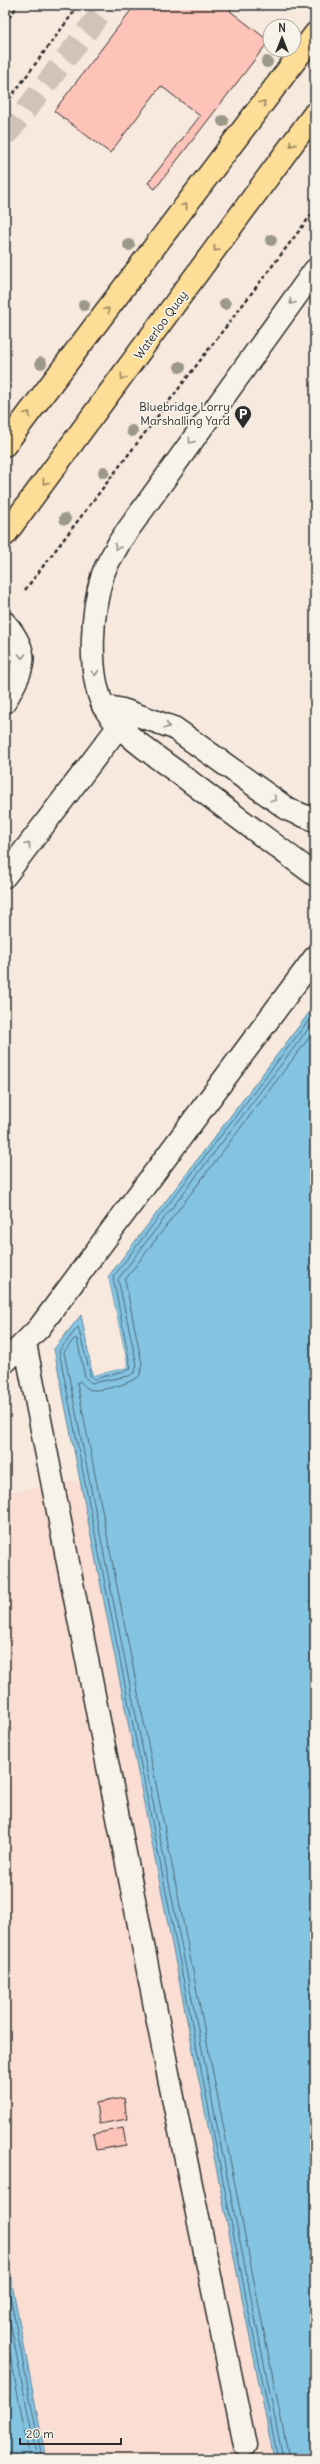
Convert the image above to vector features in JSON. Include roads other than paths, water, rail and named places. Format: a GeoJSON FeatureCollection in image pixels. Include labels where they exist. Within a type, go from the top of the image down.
{"type":"FeatureCollection","features":[{"type":"Feature","properties":{"kind":"main road"},"geometry":{"type":"LineString","coordinates":[[5,445],[315,34]]}},
{"type":"Feature","properties":{"kind":"main road","name":"Waterloo Quay"},"geometry":{"type":"LineString","coordinates":[[5,535],[315,113]]}},
{"type":"Feature","properties":{"kind":"lane"},"geometry":{"type":"LineString","coordinates":[[315,270],[120,541],[104,572],[98,593],[94,649],[96,686],[103,706],[118,726],[163,762],[315,875]]}},
{"type":"Feature","properties":{"kind":"lane"},"geometry":{"type":"LineString","coordinates":[[5,623],[18,638],[23,654],[20,673],[5,702]]}},
{"type":"Feature","properties":{"kind":"lane"},"geometry":{"type":"LineString","coordinates":[[103,706],[141,716],[174,728],[289,810],[315,820]]}},
{"type":"Feature","properties":{"kind":"lane"},"geometry":{"type":"LineString","coordinates":[[5,876],[118,726],[125,719],[141,716]]}},
{"type":"Feature","properties":{"kind":"lane"},"geometry":{"type":"LineString","coordinates":[[5,1362],[39,1328],[315,957]]}},
{"type":"Feature","properties":{"kind":"lane"},"geometry":{"type":"LineString","coordinates":[[25,1343],[168,2070],[245,2446]]}},
{"type":"Feature","properties":{"kind":"water"},"geometry":{"type":"Polygon","coordinates":[[[315,1005],[315,2459],[274,2459],[54,1349],[81,1315],[93,1375],[128,1367],[108,1277],[315,1005]]]}},
{"type":"Feature","properties":{"kind":"water"},"geometry":{"type":"Polygon","coordinates":[[[5,2248],[46,2459],[5,2459],[5,2248]]]}},
{"type":"Feature","properties":{"kind":"tunnel"},"geometry":{"type":"LineString","coordinates":[[5,137],[107,5]]}},
{"type":"Feature","properties":{"kind":"place","name":"Bluebridge Lorry Marshalling Yard"},"geometry":{"type":"Point","coordinates":[243,429]}}]}
